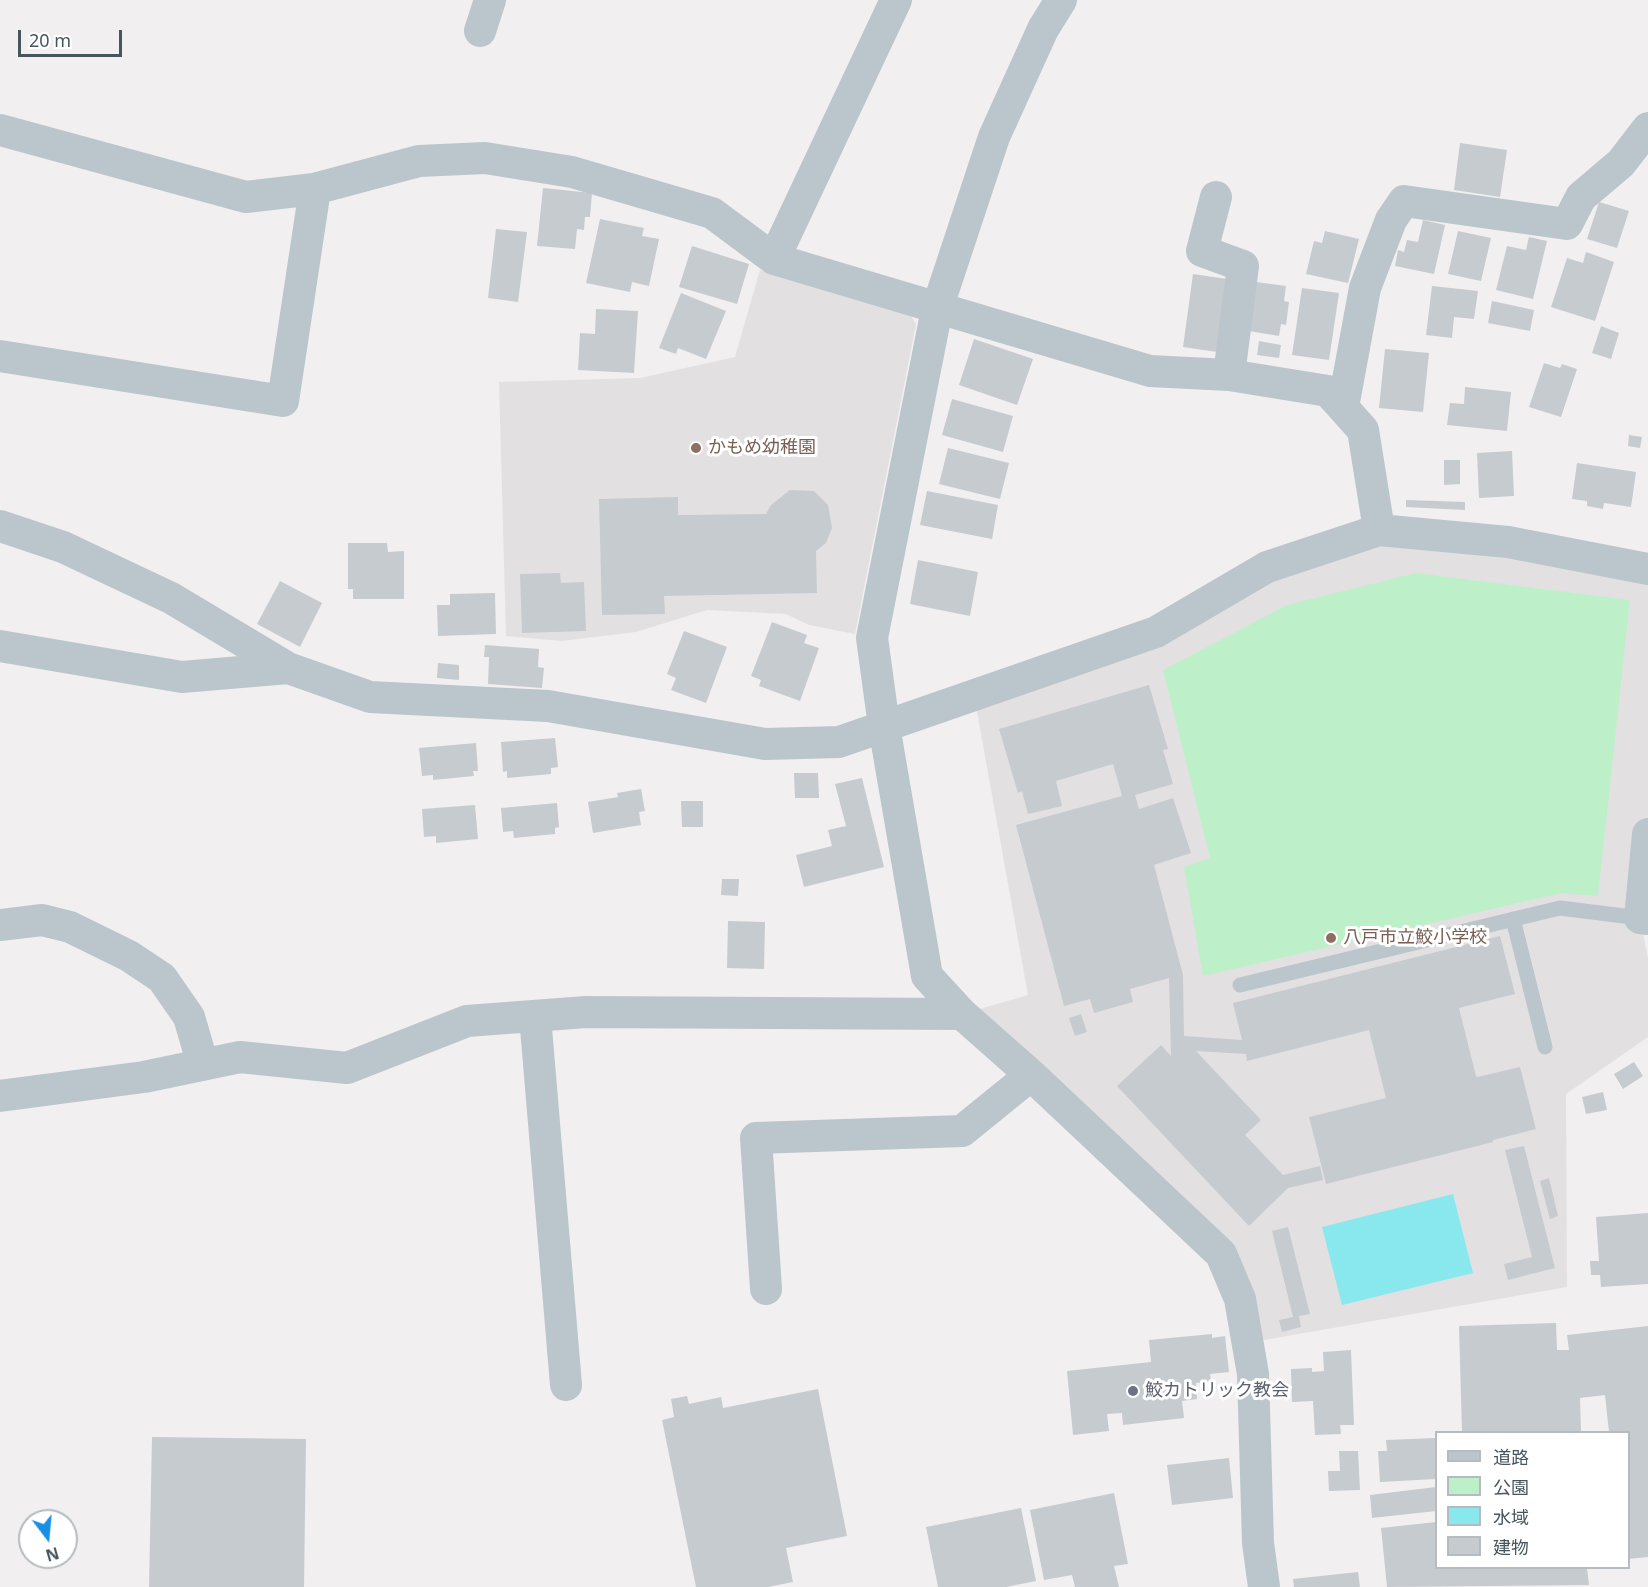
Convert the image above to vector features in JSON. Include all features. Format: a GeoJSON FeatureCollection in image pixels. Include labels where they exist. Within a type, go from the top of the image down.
{"type":"FeatureCollection","features":[{"type":"Feature","properties":{"kind":"street"},"geometry":{"type":"LineString","coordinates":[[480,31],[490,0]]}},
{"type":"Feature","properties":{"kind":"street"},"geometry":{"type":"LineString","coordinates":[[774,259],[896,0]]}},
{"type":"Feature","properties":{"kind":"street"},"geometry":{"type":"LineString","coordinates":[[1061,0],[1043,29],[994,137],[937,309],[872,638],[884,726],[927,976],[962,1014],[1032,1075],[1221,1254],[1240,1299],[1253,1374],[1258,1543],[1264,1587]]}},
{"type":"Feature","properties":{"kind":"street"},"geometry":{"type":"LineString","coordinates":[[1343,407],[1365,288],[1391,220],[1404,201],[1567,224],[1581,197],[1621,163],[1648,128]]}},
{"type":"Feature","properties":{"kind":"street"},"geometry":{"type":"LineString","coordinates":[[0,130],[246,197],[315,189],[419,161],[485,158],[572,172],[712,213],[774,259],[1150,372],[1229,375],[1328,391],[1363,430],[1379,530]]}},
{"type":"Feature","properties":{"kind":"street"},"geometry":{"type":"LineString","coordinates":[[0,356],[283,401],[315,189]]}},
{"type":"Feature","properties":{"kind":"street"},"geometry":{"type":"LineString","coordinates":[[1216,197],[1202,251],[1243,266],[1229,375]]}},
{"type":"Feature","properties":{"kind":"street"},"geometry":{"type":"LineString","coordinates":[[0,526],[63,547],[171,598],[288,668],[370,697],[548,706],[765,744],[839,742],[1156,632],[1267,567],[1379,530],[1508,542],[1648,569]]}},
{"type":"Feature","properties":{"kind":"street"},"geometry":{"type":"LineString","coordinates":[[0,646],[182,677],[288,668]]}},
{"type":"Feature","properties":{"kind":"street"},"geometry":{"type":"LineString","coordinates":[[1644,919],[1648,834]]}},
{"type":"Feature","properties":{"kind":"street"},"geometry":{"type":"LineString","coordinates":[[0,925],[42,920],[70,927],[129,956],[154,972],[162,978],[189,1017],[203,1065]]}},
{"type":"Feature","properties":{"kind":"street"},"geometry":{"type":"LineString","coordinates":[[0,1096],[144,1077],[240,1058],[347,1068],[468,1021],[586,1012],[962,1014]]}},
{"type":"Feature","properties":{"kind":"street"},"geometry":{"type":"LineString","coordinates":[[535,1016],[566,1385]]}},
{"type":"Feature","properties":{"kind":"street"},"geometry":{"type":"LineString","coordinates":[[766,1289],[756,1138],[962,1131],[1032,1075]]}},
{"type":"Feature","properties":{"kind":"lane"},"geometry":{"type":"LineString","coordinates":[[1240,985],[1560,908],[1644,919]]}},
{"type":"Feature","properties":{"kind":"lane"},"geometry":{"type":"LineString","coordinates":[[1513,919],[1545,1047]]}},
{"type":"Feature","properties":{"kind":"shaded area","name":"かもめ幼稚園"},"geometry":{"type":"Polygon","coordinates":[[[760,270],[910,314],[916,324],[855,634],[809,625],[786,614],[707,610],[636,632],[562,641],[506,636],[499,382],[640,378],[735,357],[760,270]]]}},
{"type":"Feature","properties":{"kind":"shaded area","name":"八戸市立鮫小学校"},"geometry":{"type":"Polygon","coordinates":[[[1379,530],[1648,569],[1648,834],[1640,918],[1648,958],[1648,1037],[1566,1094],[1567,1287],[1247,1343],[1220,1254],[962,1014],[1028,995],[974,695],[1379,530]]]}},
{"type":"Feature","properties":{"kind":"green space"},"geometry":{"type":"Polygon","coordinates":[[[1416,573],[1630,600],[1598,896],[1561,893],[1203,976],[1184,867],[1210,858],[1163,670],[1287,605],[1416,573]]]}},
{"type":"Feature","properties":{"kind":"water"},"geometry":{"type":"Polygon","coordinates":[[[1453,1194],[1473,1273],[1342,1305],[1322,1227],[1453,1194]]]}},
{"type":"Feature","properties":{"kind":"building"},"geometry":{"type":"Polygon","coordinates":[[[1460,143],[1507,150],[1500,197],[1454,190],[1460,143]]]}},
{"type":"Feature","properties":{"kind":"building"},"geometry":{"type":"Polygon","coordinates":[[[543,188],[592,193],[590,217],[585,217],[584,230],[577,229],[575,249],[537,246],[543,188]]]}},
{"type":"Feature","properties":{"kind":"building"},"geometry":{"type":"Polygon","coordinates":[[[1599,202],[1629,211],[1617,248],[1587,239],[1599,202]]]}},
{"type":"Feature","properties":{"kind":"building"},"geometry":{"type":"Polygon","coordinates":[[[600,219],[644,228],[642,236],[659,239],[649,286],[632,282],[630,292],[586,283],[600,219]]]}},
{"type":"Feature","properties":{"kind":"building"},"geometry":{"type":"Polygon","coordinates":[[[1423,220],[1445,225],[1434,274],[1395,266],[1398,250],[1404,252],[1407,240],[1418,242],[1423,220]]]}},
{"type":"Feature","properties":{"kind":"building"},"geometry":{"type":"Polygon","coordinates":[[[496,229],[527,232],[518,302],[488,298],[496,229]]]}},
{"type":"Feature","properties":{"kind":"building"},"geometry":{"type":"Polygon","coordinates":[[[1325,231],[1359,239],[1348,283],[1306,274],[1314,241],[1322,243],[1325,231]]]}},
{"type":"Feature","properties":{"kind":"building"},"geometry":{"type":"Polygon","coordinates":[[[1458,231],[1491,238],[1481,281],[1448,274],[1458,231]]]}},
{"type":"Feature","properties":{"kind":"building"},"geometry":{"type":"Polygon","coordinates":[[[1529,237],[1547,241],[1533,299],[1496,290],[1507,246],[1526,250],[1529,237]]]}},
{"type":"Feature","properties":{"kind":"building"},"geometry":{"type":"Polygon","coordinates":[[[692,246],[749,264],[737,304],[679,287],[692,246]]]}},
{"type":"Feature","properties":{"kind":"building"},"geometry":{"type":"Polygon","coordinates":[[[1586,252],[1614,262],[1595,321],[1551,307],[1567,258],[1583,263],[1586,252]]]}},
{"type":"Feature","properties":{"kind":"building"},"geometry":{"type":"Polygon","coordinates":[[[1193,274],[1227,279],[1217,352],[1183,347],[1193,274]]]}},
{"type":"Feature","properties":{"kind":"building"},"geometry":{"type":"Polygon","coordinates":[[[1256,282],[1286,286],[1284,301],[1289,302],[1286,325],[1281,324],[1279,336],[1249,331],[1256,282]]]}},
{"type":"Feature","properties":{"kind":"building"},"geometry":{"type":"Polygon","coordinates":[[[1432,286],[1478,291],[1474,319],[1454,317],[1452,338],[1426,335],[1432,286]]]}},
{"type":"Feature","properties":{"kind":"building"},"geometry":{"type":"Polygon","coordinates":[[[1302,288],[1339,293],[1329,360],[1292,355],[1302,288]]]}},
{"type":"Feature","properties":{"kind":"building"},"geometry":{"type":"Polygon","coordinates":[[[681,293],[726,311],[706,359],[678,348],[676,354],[659,348],[681,293]]]}},
{"type":"Feature","properties":{"kind":"building"},"geometry":{"type":"Polygon","coordinates":[[[1492,301],[1534,310],[1530,331],[1488,323],[1492,301]]]}},
{"type":"Feature","properties":{"kind":"building"},"geometry":{"type":"Polygon","coordinates":[[[596,309],[638,311],[634,373],[578,370],[580,333],[595,334],[596,309]]]}},
{"type":"Feature","properties":{"kind":"building"},"geometry":{"type":"Polygon","coordinates":[[[1601,326],[1619,333],[1611,359],[1592,353],[1601,326]]]}},
{"type":"Feature","properties":{"kind":"building"},"geometry":{"type":"Polygon","coordinates":[[[974,339],[1033,359],[1017,405],[959,385],[974,339]]]}},
{"type":"Feature","properties":{"kind":"building"},"geometry":{"type":"Polygon","coordinates":[[[1259,341],[1281,345],[1279,358],[1257,355],[1259,341]]]}},
{"type":"Feature","properties":{"kind":"building"},"geometry":{"type":"Polygon","coordinates":[[[1385,349],[1429,353],[1423,412],[1379,408],[1385,349]]]}},
{"type":"Feature","properties":{"kind":"building"},"geometry":{"type":"Polygon","coordinates":[[[1544,363],[1560,368],[1562,364],[1577,369],[1561,417],[1529,407],[1544,363]]]}},
{"type":"Feature","properties":{"kind":"building"},"geometry":{"type":"Polygon","coordinates":[[[1465,387],[1511,392],[1507,431],[1447,425],[1450,403],[1464,404],[1465,387]]]}},
{"type":"Feature","properties":{"kind":"building"},"geometry":{"type":"Polygon","coordinates":[[[952,399],[1013,416],[1003,452],[942,435],[952,399]]]}},
{"type":"Feature","properties":{"kind":"building"},"geometry":{"type":"Polygon","coordinates":[[[1629,435],[1642,437],[1640,448],[1628,446],[1629,435]]]}},
{"type":"Feature","properties":{"kind":"building"},"geometry":{"type":"Polygon","coordinates":[[[948,448],[1009,463],[1000,499],[939,484],[948,448]]]}},
{"type":"Feature","properties":{"kind":"building"},"geometry":{"type":"Polygon","coordinates":[[[1512,451],[1514,496],[1479,498],[1477,453],[1512,451]]]}},
{"type":"Feature","properties":{"kind":"building"},"geometry":{"type":"Polygon","coordinates":[[[1444,460],[1460,460],[1460,484],[1444,485],[1444,460]]]}},
{"type":"Feature","properties":{"kind":"building"},"geometry":{"type":"Polygon","coordinates":[[[1577,463],[1636,472],[1631,507],[1604,503],[1603,509],[1587,506],[1587,501],[1572,499],[1577,463]]]}},
{"type":"Feature","properties":{"kind":"building"},"geometry":{"type":"Polygon","coordinates":[[[790,490],[814,491],[828,505],[832,528],[826,543],[816,551],[817,593],[664,596],[665,614],[602,615],[599,499],[678,497],[678,515],[766,514],[771,505],[790,490]]]}},
{"type":"Feature","properties":{"kind":"building"},"geometry":{"type":"Polygon","coordinates":[[[927,491],[998,505],[992,539],[920,525],[927,491]]]}},
{"type":"Feature","properties":{"kind":"building"},"geometry":{"type":"Polygon","coordinates":[[[1406,500],[1465,502],[1465,510],[1406,507],[1406,500]]]}},
{"type":"Feature","properties":{"kind":"building"},"geometry":{"type":"Polygon","coordinates":[[[348,543],[387,543],[388,552],[404,551],[404,599],[353,599],[353,589],[348,589],[348,543]]]}},
{"type":"Feature","properties":{"kind":"building"},"geometry":{"type":"Polygon","coordinates":[[[918,560],[978,572],[970,616],[910,604],[918,560]]]}},
{"type":"Feature","properties":{"kind":"building"},"geometry":{"type":"Polygon","coordinates":[[[560,573],[561,583],[584,582],[586,631],[522,633],[520,574],[560,573]]]}},
{"type":"Feature","properties":{"kind":"building"},"geometry":{"type":"Polygon","coordinates":[[[280,581],[322,603],[300,647],[257,624],[280,581]]]}},
{"type":"Feature","properties":{"kind":"building"},"geometry":{"type":"Polygon","coordinates":[[[495,593],[496,634],[438,636],[437,605],[450,605],[450,594],[495,593]]]}},
{"type":"Feature","properties":{"kind":"building"},"geometry":{"type":"Polygon","coordinates":[[[772,622],[807,635],[804,643],[819,648],[800,701],[759,686],[761,680],[751,676],[772,622]]]}},
{"type":"Feature","properties":{"kind":"building"},"geometry":{"type":"Polygon","coordinates":[[[684,631],[727,647],[706,703],[671,690],[676,678],[667,674],[684,631]]]}},
{"type":"Feature","properties":{"kind":"building"},"geometry":{"type":"Polygon","coordinates":[[[485,645],[539,649],[538,667],[544,668],[542,688],[488,684],[489,657],[484,657],[485,645]]]}},
{"type":"Feature","properties":{"kind":"building"},"geometry":{"type":"Polygon","coordinates":[[[438,663],[459,665],[459,680],[437,678],[438,663]]]}},
{"type":"Feature","properties":{"kind":"building"},"geometry":{"type":"Polygon","coordinates":[[[1149,685],[1168,749],[1163,750],[1173,784],[1135,795],[1139,809],[1173,798],[1191,853],[1154,865],[1183,975],[1184,1036],[1242,1040],[1233,1003],[1500,936],[1515,994],[1459,1008],[1476,1076],[1520,1067],[1536,1129],[1326,1184],[1309,1117],[1386,1098],[1369,1030],[1247,1061],[1246,1054],[1196,1051],[1261,1120],[1245,1135],[1283,1175],[1320,1166],[1323,1180],[1288,1188],[1249,1226],[1117,1086],[1161,1045],[1171,1056],[1169,978],[1130,989],[1133,1002],[1094,1013],[1090,999],[1064,1006],[1016,825],[1122,796],[1113,764],[1056,781],[1062,806],[1028,814],[1022,791],[1018,793],[999,729],[1149,685]]]}},
{"type":"Feature","properties":{"kind":"building"},"geometry":{"type":"Polygon","coordinates":[[[555,738],[558,767],[551,768],[551,774],[507,778],[507,771],[503,772],[501,742],[555,738]]]}},
{"type":"Feature","properties":{"kind":"building"},"geometry":{"type":"Polygon","coordinates":[[[476,743],[478,771],[473,771],[474,776],[433,780],[433,775],[422,776],[419,748],[476,743]]]}},
{"type":"Feature","properties":{"kind":"building"},"geometry":{"type":"Polygon","coordinates":[[[794,773],[818,773],[819,798],[795,798],[794,773]]]}},
{"type":"Feature","properties":{"kind":"building"},"geometry":{"type":"Polygon","coordinates":[[[862,778],[884,867],[804,887],[796,855],[832,846],[828,830],[846,826],[835,784],[862,778]]]}},
{"type":"Feature","properties":{"kind":"building"},"geometry":{"type":"Polygon","coordinates":[[[641,789],[645,811],[639,812],[641,825],[593,833],[588,802],[618,797],[617,793],[641,789]]]}},
{"type":"Feature","properties":{"kind":"building"},"geometry":{"type":"Polygon","coordinates":[[[681,801],[703,801],[703,827],[682,827],[681,801]]]}},
{"type":"Feature","properties":{"kind":"building"},"geometry":{"type":"Polygon","coordinates":[[[557,803],[559,827],[555,828],[555,834],[514,838],[513,831],[503,832],[501,808],[557,803]]]}},
{"type":"Feature","properties":{"kind":"building"},"geometry":{"type":"Polygon","coordinates":[[[475,805],[478,839],[436,843],[436,836],[424,837],[422,809],[475,805]]]}},
{"type":"Feature","properties":{"kind":"building"},"geometry":{"type":"Polygon","coordinates":[[[722,879],[739,879],[738,896],[721,895],[722,879]]]}},
{"type":"Feature","properties":{"kind":"building"},"geometry":{"type":"Polygon","coordinates":[[[728,921],[765,922],[764,969],[727,968],[728,921]]]}},
{"type":"Feature","properties":{"kind":"building"},"geometry":{"type":"Polygon","coordinates":[[[1081,1014],[1087,1032],[1075,1036],[1069,1018],[1081,1014]]]}},
{"type":"Feature","properties":{"kind":"building"},"geometry":{"type":"Polygon","coordinates":[[[1634,1062],[1643,1076],[1623,1089],[1614,1074],[1634,1062]]]}},
{"type":"Feature","properties":{"kind":"building"},"geometry":{"type":"Polygon","coordinates":[[[1603,1092],[1607,1110],[1586,1114],[1582,1097],[1603,1092]]]}},
{"type":"Feature","properties":{"kind":"building"},"geometry":{"type":"Polygon","coordinates":[[[1524,1146],[1555,1268],[1508,1280],[1504,1264],[1532,1257],[1505,1150],[1524,1146]]]}},
{"type":"Feature","properties":{"kind":"building"},"geometry":{"type":"Polygon","coordinates":[[[1549,1178],[1558,1216],[1550,1219],[1540,1181],[1549,1178]]]}},
{"type":"Feature","properties":{"kind":"building"},"geometry":{"type":"Polygon","coordinates":[[[1648,1213],[1648,1284],[1601,1287],[1600,1275],[1591,1275],[1590,1261],[1599,1261],[1596,1217],[1648,1213]]]}},
{"type":"Feature","properties":{"kind":"building"},"geometry":{"type":"Polygon","coordinates":[[[1288,1227],[1310,1314],[1299,1316],[1301,1327],[1282,1332],[1279,1320],[1293,1317],[1272,1231],[1288,1227]]]}},
{"type":"Feature","properties":{"kind":"building"},"geometry":{"type":"Polygon","coordinates":[[[1556,1323],[1557,1350],[1569,1350],[1567,1335],[1648,1326],[1648,1557],[1630,1559],[1630,1431],[1609,1431],[1605,1395],[1580,1398],[1581,1431],[1462,1431],[1459,1326],[1556,1323]]]}},
{"type":"Feature","properties":{"kind":"building","name":"鮫カトリック教会"},"geometry":{"type":"Polygon","coordinates":[[[1212,1334],[1212,1338],[1225,1336],[1229,1372],[1210,1374],[1211,1382],[1196,1383],[1197,1399],[1182,1401],[1184,1418],[1123,1425],[1122,1413],[1107,1414],[1109,1431],[1073,1435],[1067,1371],[1151,1362],[1149,1340],[1212,1334]]]}},
{"type":"Feature","properties":{"kind":"building"},"geometry":{"type":"Polygon","coordinates":[[[1351,1350],[1354,1425],[1340,1425],[1341,1434],[1315,1435],[1313,1401],[1292,1402],[1291,1369],[1312,1368],[1312,1372],[1324,1371],[1323,1352],[1351,1350]]]}},
{"type":"Feature","properties":{"kind":"building"},"geometry":{"type":"Polygon","coordinates":[[[818,1389],[847,1536],[786,1548],[793,1582],[768,1587],[696,1587],[662,1420],[674,1417],[671,1399],[687,1396],[689,1404],[721,1397],[723,1408],[818,1389]]]}},
{"type":"Feature","properties":{"kind":"building"},"geometry":{"type":"Polygon","coordinates":[[[152,1437],[306,1439],[304,1587],[149,1587],[152,1437]]]}},
{"type":"Feature","properties":{"kind":"building"},"geometry":{"type":"Polygon","coordinates":[[[1435,1438],[1435,1479],[1380,1482],[1378,1451],[1387,1451],[1386,1440],[1435,1438]]]}},
{"type":"Feature","properties":{"kind":"building"},"geometry":{"type":"Polygon","coordinates":[[[1339,1451],[1358,1451],[1360,1490],[1329,1491],[1328,1471],[1340,1471],[1339,1451]]]}},
{"type":"Feature","properties":{"kind":"building"},"geometry":{"type":"Polygon","coordinates":[[[1229,1458],[1233,1498],[1172,1505],[1167,1465],[1229,1458]]]}},
{"type":"Feature","properties":{"kind":"building"},"geometry":{"type":"Polygon","coordinates":[[[1435,1487],[1435,1511],[1372,1518],[1370,1495],[1435,1487]]]}},
{"type":"Feature","properties":{"kind":"building"},"geometry":{"type":"Polygon","coordinates":[[[1114,1493],[1128,1564],[1114,1566],[1119,1587],[1075,1587],[1072,1575],[1044,1580],[1030,1510],[1114,1493]]]}},
{"type":"Feature","properties":{"kind":"building"},"geometry":{"type":"Polygon","coordinates":[[[1021,1508],[1036,1581],[1006,1587],[938,1587],[926,1527],[1021,1508]]]}},
{"type":"Feature","properties":{"kind":"building"},"geometry":{"type":"Polygon","coordinates":[[[1435,1522],[1435,1569],[1587,1569],[1589,1585],[1387,1587],[1381,1528],[1435,1522]]]}},
{"type":"Feature","properties":{"kind":"building"},"geometry":{"type":"Polygon","coordinates":[[[1358,1572],[1360,1587],[1294,1587],[1293,1579],[1358,1572]]]}},
{"type":"Feature","properties":{"kind":"place","name":"かもめ幼稚園"},"geometry":{"type":"Point","coordinates":[696,448]}},
{"type":"Feature","properties":{"kind":"place","name":"八戸市立鮫小学校"},"geometry":{"type":"Point","coordinates":[1331,938]}},
{"type":"Feature","properties":{"kind":"place","name":"鮫カトリック教会"},"geometry":{"type":"Point","coordinates":[1133,1391]}}]}
